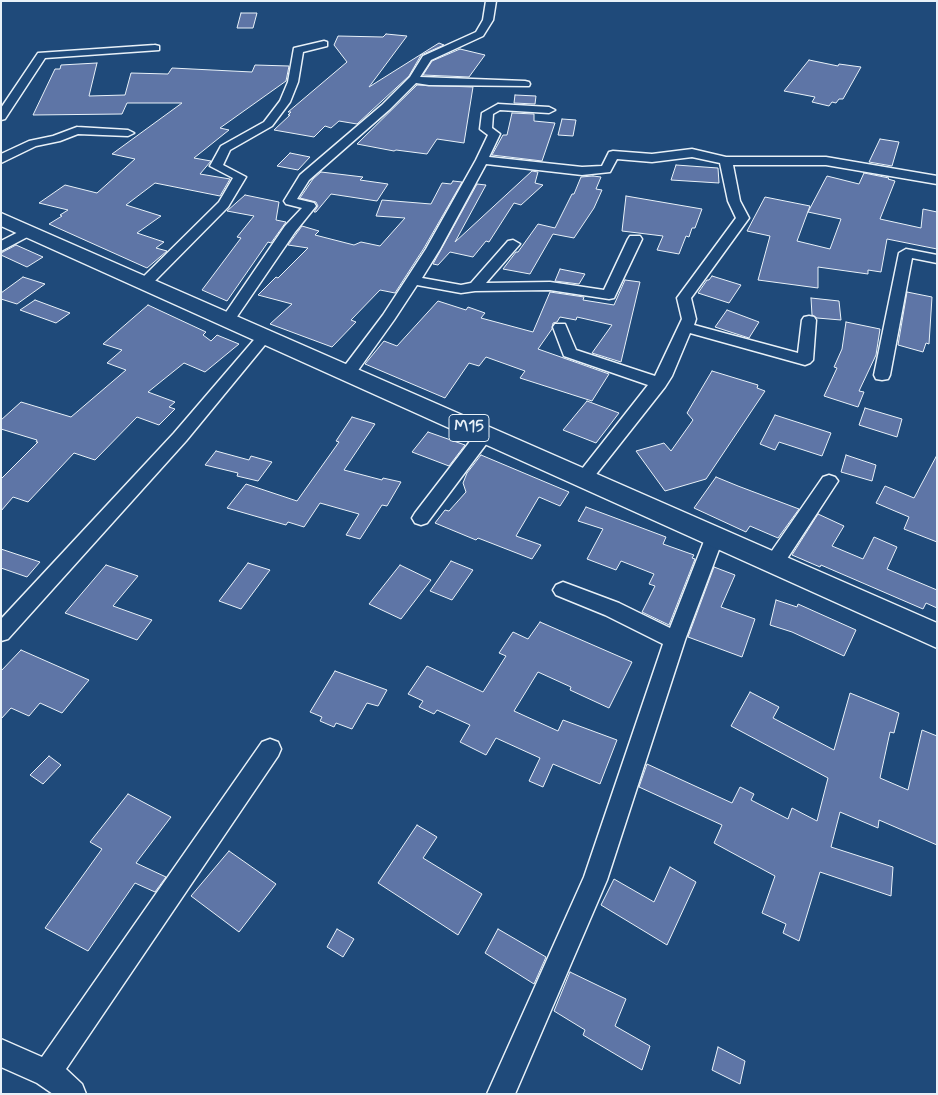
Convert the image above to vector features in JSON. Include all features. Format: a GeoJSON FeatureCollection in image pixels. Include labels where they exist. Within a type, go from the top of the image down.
{"type":"FeatureCollection","features":[{"type":"Feature","properties":{"kind":"highway","name":"M15"},"geometry":{"type":"LineString","coordinates":[[1,219],[937,636]]}},
{"type":"Feature","properties":{"kind":"street"},"geometry":{"type":"LineString","coordinates":[[227,321],[290,229],[310,206],[290,201],[304,178],[386,107],[414,79],[427,58],[480,34],[488,20],[491,1]]}},
{"type":"Feature","properties":{"kind":"street"},"geometry":{"type":"LineString","coordinates":[[144,284],[224,204],[240,177],[216,166],[225,148],[268,124],[285,102],[292,82],[298,50],[324,44]]}},
{"type":"Feature","properties":{"kind":"street"},"geometry":{"type":"LineString","coordinates":[[1,117],[42,55],[155,48]]}},
{"type":"Feature","properties":{"kind":"street"},"geometry":{"type":"LineString","coordinates":[[414,79],[429,82],[525,84]]}},
{"type":"Feature","properties":{"kind":"street"},"geometry":{"type":"LineString","coordinates":[[348,372],[389,317],[433,249],[482,160],[494,134],[486,130],[488,113],[491,109],[498,107],[549,110]]}},
{"type":"Feature","properties":{"kind":"street"},"geometry":{"type":"LineString","coordinates":[[1,159],[33,143],[56,139],[77,130],[128,133]]}},
{"type":"Feature","properties":{"kind":"street"},"geometry":{"type":"LineString","coordinates":[[482,160],[582,172],[606,169],[613,155],[652,158],[692,153],[726,161],[826,161],[937,180]]}},
{"type":"Feature","properties":{"kind":"street"},"geometry":{"type":"LineString","coordinates":[[584,478],[664,376],[689,319],[684,298],[743,218],[734,201],[726,161]]}},
{"type":"Feature","properties":{"kind":"street"},"geometry":{"type":"LineString","coordinates":[[1,247],[28,231]]}},
{"type":"Feature","properties":{"kind":"street"},"geometry":{"type":"LineString","coordinates":[[412,280],[461,289],[475,287],[550,286],[609,295],[635,239]]}},
{"type":"Feature","properties":{"kind":"street"},"geometry":{"type":"LineString","coordinates":[[475,287],[513,244]]}},
{"type":"Feature","properties":{"kind":"street"},"geometry":{"type":"LineString","coordinates":[[882,375],[906,253],[937,259]]}},
{"type":"Feature","properties":{"kind":"street"},"geometry":{"type":"LineString","coordinates":[[686,327],[805,360],[809,320]]}},
{"type":"Feature","properties":{"kind":"street"},"geometry":{"type":"LineString","coordinates":[[560,327],[569,353],[659,383]]}},
{"type":"Feature","properties":{"kind":"street"},"geometry":{"type":"LineString","coordinates":[[1,633],[180,437],[264,337]]}},
{"type":"Feature","properties":{"kind":"street"},"geometry":{"type":"LineString","coordinates":[[421,518],[484,435]]}},
{"type":"Feature","properties":{"kind":"street"},"geometry":{"type":"LineString","coordinates":[[774,563],[830,481]]}},
{"type":"Feature","properties":{"kind":"street"},"geometry":{"type":"LineString","coordinates":[[501,1094],[595,880],[675,640],[715,536]]}},
{"type":"Feature","properties":{"kind":"street"},"geometry":{"type":"LineString","coordinates":[[563,590],[612,609],[675,640]]}},
{"type":"Feature","properties":{"kind":"street"},"geometry":{"type":"LineString","coordinates":[[1,1053],[58,1086],[270,749]]}},
{"type":"Feature","properties":{"kind":"building"},"geometry":{"type":"Polygon","coordinates":[[[241,13],[257,13],[253,28],[237,28],[241,13]]]}},
{"type":"Feature","properties":{"kind":"building"},"geometry":{"type":"Polygon","coordinates":[[[386,34],[407,36],[369,87],[439,43],[444,45],[421,55],[409,76],[357,124],[339,121],[331,128],[325,126],[314,137],[274,130],[290,115],[288,115],[291,112],[288,112],[347,62],[334,45],[338,36],[383,37],[386,34]]]}},
{"type":"Feature","properties":{"kind":"building"},"geometry":{"type":"Polygon","coordinates":[[[460,49],[485,55],[469,77],[423,75],[432,61],[460,49]]]}},
{"type":"Feature","properties":{"kind":"building"},"geometry":{"type":"Polygon","coordinates":[[[809,60],[838,66],[839,64],[861,67],[843,99],[839,99],[836,103],[832,102],[829,106],[812,102],[815,97],[784,91],[809,60]]]}},
{"type":"Feature","properties":{"kind":"building"},"geometry":{"type":"Polygon","coordinates":[[[97,63],[89,96],[125,95],[131,73],[168,74],[172,68],[252,72],[255,65],[289,66],[286,81],[220,128],[229,130],[194,158],[211,161],[200,174],[230,179],[220,196],[155,183],[126,205],[161,216],[137,233],[164,242],[156,248],[167,251],[147,268],[49,224],[68,210],[39,203],[65,185],[97,193],[135,159],[112,154],[182,103],[127,103],[122,114],[33,115],[55,69],[60,69],[61,65],[97,63]]]}},
{"type":"Feature","properties":{"kind":"building"},"geometry":{"type":"Polygon","coordinates":[[[417,85],[473,87],[464,143],[437,139],[427,154],[394,151],[357,144],[417,85]]]}},
{"type":"Feature","properties":{"kind":"building"},"geometry":{"type":"Polygon","coordinates":[[[515,95],[536,96],[535,104],[514,103],[515,95]]]}},
{"type":"Feature","properties":{"kind":"building"},"geometry":{"type":"Polygon","coordinates":[[[512,113],[534,114],[534,121],[555,123],[542,161],[492,155],[503,135],[507,135],[512,113]]]}},
{"type":"Feature","properties":{"kind":"building"},"geometry":{"type":"Polygon","coordinates":[[[562,119],[576,120],[573,136],[558,135],[562,119]]]}},
{"type":"Feature","properties":{"kind":"building"},"geometry":{"type":"Polygon","coordinates":[[[880,139],[899,142],[892,166],[869,162],[880,139]]]}},
{"type":"Feature","properties":{"kind":"building"},"geometry":{"type":"Polygon","coordinates":[[[290,153],[310,157],[298,170],[277,166],[290,153]]]}},
{"type":"Feature","properties":{"kind":"building"},"geometry":{"type":"Polygon","coordinates":[[[676,165],[718,168],[719,183],[671,180],[676,165]]]}},
{"type":"Feature","properties":{"kind":"building"},"geometry":{"type":"Polygon","coordinates":[[[532,171],[538,172],[535,183],[543,185],[521,205],[514,203],[489,242],[486,241],[473,257],[450,252],[438,265],[433,264],[477,184],[486,185],[455,242],[532,171]]]}},
{"type":"Feature","properties":{"kind":"building"},"geometry":{"type":"Polygon","coordinates":[[[321,172],[363,177],[360,180],[388,184],[377,201],[331,194],[314,212],[318,206],[316,202],[300,198],[313,179],[321,172]]]}},
{"type":"Feature","properties":{"kind":"building"},"geometry":{"type":"Polygon","coordinates":[[[864,173],[895,181],[880,219],[921,228],[923,209],[937,212],[937,249],[887,239],[881,272],[868,270],[868,274],[818,267],[818,288],[758,280],[770,236],[747,231],[765,197],[810,206],[797,241],[830,249],[841,219],[808,212],[827,176],[859,184],[864,173]]]}},
{"type":"Feature","properties":{"kind":"building"},"geometry":{"type":"Polygon","coordinates":[[[581,177],[601,177],[596,189],[602,190],[594,208],[574,238],[553,234],[530,274],[503,269],[538,224],[555,228],[581,177]]]}},
{"type":"Feature","properties":{"kind":"building"},"geometry":{"type":"Polygon","coordinates":[[[453,181],[462,182],[424,248],[395,293],[380,290],[351,320],[356,322],[332,347],[270,324],[292,304],[258,295],[308,248],[288,245],[302,226],[319,231],[315,235],[354,245],[361,242],[380,246],[405,218],[376,216],[382,200],[431,204],[442,183],[451,184],[453,181]]]}},
{"type":"Feature","properties":{"kind":"building"},"geometry":{"type":"Polygon","coordinates":[[[245,195],[279,202],[276,220],[286,222],[271,243],[268,242],[227,301],[202,290],[241,238],[237,237],[254,216],[227,211],[245,195]]]}},
{"type":"Feature","properties":{"kind":"building"},"geometry":{"type":"Polygon","coordinates":[[[626,196],[702,209],[695,228],[692,228],[689,237],[686,236],[679,254],[657,250],[663,236],[622,231],[626,196]]]}},
{"type":"Feature","properties":{"kind":"building"},"geometry":{"type":"Polygon","coordinates":[[[16,245],[43,257],[27,267],[1,255],[1,253],[16,245]]]}},
{"type":"Feature","properties":{"kind":"building"},"geometry":{"type":"Polygon","coordinates":[[[560,269],[585,274],[579,284],[555,281],[560,269]]]}},
{"type":"Feature","properties":{"kind":"building"},"geometry":{"type":"Polygon","coordinates":[[[712,276],[741,285],[729,303],[698,293],[712,276]]]}},
{"type":"Feature","properties":{"kind":"building"},"geometry":{"type":"Polygon","coordinates":[[[23,277],[45,284],[17,304],[1,299],[1,293],[23,277]]]}},
{"type":"Feature","properties":{"kind":"building"},"geometry":{"type":"Polygon","coordinates":[[[625,280],[640,282],[621,362],[592,353],[612,325],[577,317],[576,320],[560,317],[557,322],[553,323],[552,329],[538,349],[609,374],[592,401],[520,378],[525,371],[486,357],[479,366],[469,363],[445,398],[365,364],[384,341],[397,346],[438,301],[466,310],[468,307],[485,313],[481,318],[533,332],[550,292],[584,297],[583,300],[614,305],[625,280]]]}},
{"type":"Feature","properties":{"kind":"building"},"geometry":{"type":"Polygon","coordinates":[[[907,292],[932,297],[929,344],[926,343],[923,352],[898,345],[907,292]]]}},
{"type":"Feature","properties":{"kind":"building"},"geometry":{"type":"Polygon","coordinates":[[[811,298],[839,301],[841,320],[817,318],[812,315],[811,298]]]}},
{"type":"Feature","properties":{"kind":"building"},"geometry":{"type":"Polygon","coordinates":[[[35,300],[70,313],[56,323],[20,310],[35,300]]]}},
{"type":"Feature","properties":{"kind":"building"},"geometry":{"type":"Polygon","coordinates":[[[148,305],[206,332],[203,335],[211,341],[217,335],[239,344],[205,372],[184,363],[148,392],[175,402],[169,407],[175,409],[159,425],[137,417],[95,460],[74,453],[28,502],[13,497],[1,511],[1,479],[38,442],[36,442],[37,440],[1,429],[1,420],[21,402],[71,417],[126,370],[107,363],[122,350],[103,344],[148,305]]]}},
{"type":"Feature","properties":{"kind":"building"},"geometry":{"type":"Polygon","coordinates":[[[727,310],[759,322],[749,338],[715,327],[727,310]]]}},
{"type":"Feature","properties":{"kind":"building"},"geometry":{"type":"Polygon","coordinates":[[[846,322],[880,329],[876,355],[859,391],[864,392],[858,407],[824,396],[837,368],[834,367],[842,349],[846,322]]]}},
{"type":"Feature","properties":{"kind":"building"},"geometry":{"type":"Polygon","coordinates":[[[712,371],[758,385],[757,388],[765,391],[706,479],[665,491],[636,451],[664,443],[671,451],[693,420],[687,413],[712,371]]]}},
{"type":"Feature","properties":{"kind":"building"},"geometry":{"type":"Polygon","coordinates":[[[587,401],[619,413],[596,443],[563,430],[587,401]]]}},
{"type":"Feature","properties":{"kind":"building"},"geometry":{"type":"Polygon","coordinates":[[[865,408],[902,419],[897,437],[859,425],[865,408]]]}},
{"type":"Feature","properties":{"kind":"building"},"geometry":{"type":"Polygon","coordinates":[[[775,415],[831,433],[822,456],[779,442],[775,450],[760,444],[775,415]]]}},
{"type":"Feature","properties":{"kind":"building"},"geometry":{"type":"Polygon","coordinates":[[[352,417],[375,424],[344,470],[382,480],[383,478],[401,482],[387,506],[382,505],[360,539],[346,535],[359,514],[320,503],[304,527],[288,522],[286,525],[227,508],[246,484],[297,501],[339,442],[336,441],[352,417]]]}},
{"type":"Feature","properties":{"kind":"building"},"geometry":{"type":"Polygon","coordinates":[[[428,432],[465,445],[449,466],[412,452],[428,432]]]}},
{"type":"Feature","properties":{"kind":"building"},"geometry":{"type":"Polygon","coordinates":[[[216,451],[249,460],[251,456],[272,462],[258,481],[237,476],[238,473],[205,465],[216,451]]]}},
{"type":"Feature","properties":{"kind":"building"},"geometry":{"type":"Polygon","coordinates":[[[481,455],[569,492],[560,506],[539,497],[516,536],[541,545],[532,559],[478,538],[476,540],[435,523],[445,510],[449,511],[466,492],[463,483],[467,473],[481,455]]]}},
{"type":"Feature","properties":{"kind":"building"},"geometry":{"type":"Polygon","coordinates":[[[846,455],[876,465],[872,481],[841,472],[846,455]]]}},
{"type":"Feature","properties":{"kind":"building"},"geometry":{"type":"Polygon","coordinates":[[[937,455],[937,542],[904,529],[909,517],[876,503],[885,486],[914,498],[937,455]]]}},
{"type":"Feature","properties":{"kind":"building"},"geometry":{"type":"Polygon","coordinates":[[[716,477],[799,509],[778,538],[750,526],[746,532],[694,508],[716,477]]]}},
{"type":"Feature","properties":{"kind":"building"},"geometry":{"type":"Polygon","coordinates":[[[586,507],[666,537],[663,544],[694,555],[692,558],[695,559],[669,625],[642,612],[655,586],[649,584],[654,574],[621,561],[616,570],[587,559],[603,529],[578,521],[586,507]]]}},
{"type":"Feature","properties":{"kind":"building"},"geometry":{"type":"Polygon","coordinates":[[[818,514],[844,526],[832,546],[863,559],[874,537],[897,547],[887,569],[937,590],[937,608],[926,603],[923,609],[821,565],[820,567],[792,555],[818,514]]]}},
{"type":"Feature","properties":{"kind":"building"},"geometry":{"type":"Polygon","coordinates":[[[1,549],[40,562],[27,577],[1,568],[1,549]]]}},
{"type":"Feature","properties":{"kind":"building"},"geometry":{"type":"Polygon","coordinates":[[[451,561],[473,570],[452,600],[430,591],[451,561]]]}},
{"type":"Feature","properties":{"kind":"building"},"geometry":{"type":"Polygon","coordinates":[[[248,563],[270,570],[241,609],[219,601],[248,563]]]}},
{"type":"Feature","properties":{"kind":"building"},"geometry":{"type":"Polygon","coordinates":[[[106,565],[138,576],[113,606],[152,620],[137,640],[65,613],[106,565]]]}},
{"type":"Feature","properties":{"kind":"building"},"geometry":{"type":"Polygon","coordinates":[[[400,565],[431,580],[401,619],[369,604],[400,565]]]}},
{"type":"Feature","properties":{"kind":"building"},"geometry":{"type":"Polygon","coordinates":[[[714,567],[735,575],[721,607],[755,619],[742,657],[688,637],[714,567]]]}},
{"type":"Feature","properties":{"kind":"building"},"geometry":{"type":"Polygon","coordinates":[[[776,600],[797,607],[798,604],[856,630],[844,656],[792,632],[770,625],[776,600]]]}},
{"type":"Feature","properties":{"kind":"building"},"geometry":{"type":"Polygon","coordinates":[[[540,622],[632,662],[609,708],[570,690],[571,687],[538,672],[514,711],[558,731],[563,720],[617,740],[600,784],[553,764],[543,787],[529,781],[540,758],[496,738],[486,755],[460,742],[470,725],[437,710],[434,714],[419,707],[423,701],[408,694],[427,666],[483,692],[506,656],[499,653],[513,632],[528,639],[540,622]]]}},
{"type":"Feature","properties":{"kind":"building"},"geometry":{"type":"Polygon","coordinates":[[[21,650],[89,680],[62,713],[40,703],[29,716],[11,708],[1,719],[1,671],[21,650]]]}},
{"type":"Feature","properties":{"kind":"building"},"geometry":{"type":"Polygon","coordinates":[[[335,671],[387,690],[378,706],[367,703],[352,729],[336,723],[334,727],[320,721],[322,717],[310,712],[335,671]]]}},
{"type":"Feature","properties":{"kind":"building"},"geometry":{"type":"Polygon","coordinates":[[[750,692],[779,707],[773,718],[834,750],[850,693],[899,713],[894,733],[890,732],[880,778],[908,790],[922,730],[937,736],[937,845],[879,820],[878,828],[840,812],[831,847],[893,867],[891,896],[820,872],[799,941],[783,933],[786,924],[762,913],[775,876],[714,843],[722,825],[639,787],[647,764],[732,803],[740,787],[754,794],[751,800],[788,819],[792,808],[817,821],[828,778],[731,726],[750,692]]]}},
{"type":"Feature","properties":{"kind":"building"},"geometry":{"type":"Polygon","coordinates":[[[49,756],[61,765],[43,784],[30,775],[49,756]]]}},
{"type":"Feature","properties":{"kind":"building"},"geometry":{"type":"Polygon","coordinates":[[[128,794],[171,817],[136,863],[166,877],[155,892],[135,883],[88,951],[45,928],[102,849],[90,842],[128,794]]]}},
{"type":"Feature","properties":{"kind":"building"},"geometry":{"type":"Polygon","coordinates":[[[417,825],[437,837],[423,858],[482,894],[458,935],[378,883],[417,825]]]}},
{"type":"Feature","properties":{"kind":"building"},"geometry":{"type":"Polygon","coordinates":[[[229,851],[276,884],[239,932],[191,896],[229,851]]]}},
{"type":"Feature","properties":{"kind":"building"},"geometry":{"type":"Polygon","coordinates":[[[670,867],[696,882],[667,945],[601,905],[614,879],[654,902],[670,867]]]}},
{"type":"Feature","properties":{"kind":"building"},"geometry":{"type":"Polygon","coordinates":[[[337,929],[354,939],[343,957],[327,947],[337,929]]]}},
{"type":"Feature","properties":{"kind":"building"},"geometry":{"type":"Polygon","coordinates":[[[498,929],[546,957],[534,984],[485,953],[498,929]]]}},
{"type":"Feature","properties":{"kind":"building"},"geometry":{"type":"Polygon","coordinates":[[[570,972],[626,999],[615,1026],[650,1046],[642,1070],[583,1035],[585,1030],[554,1011],[570,972]]]}},
{"type":"Feature","properties":{"kind":"building"},"geometry":{"type":"Polygon","coordinates":[[[718,1047],[745,1061],[740,1084],[712,1070],[718,1047]]]}}]}
